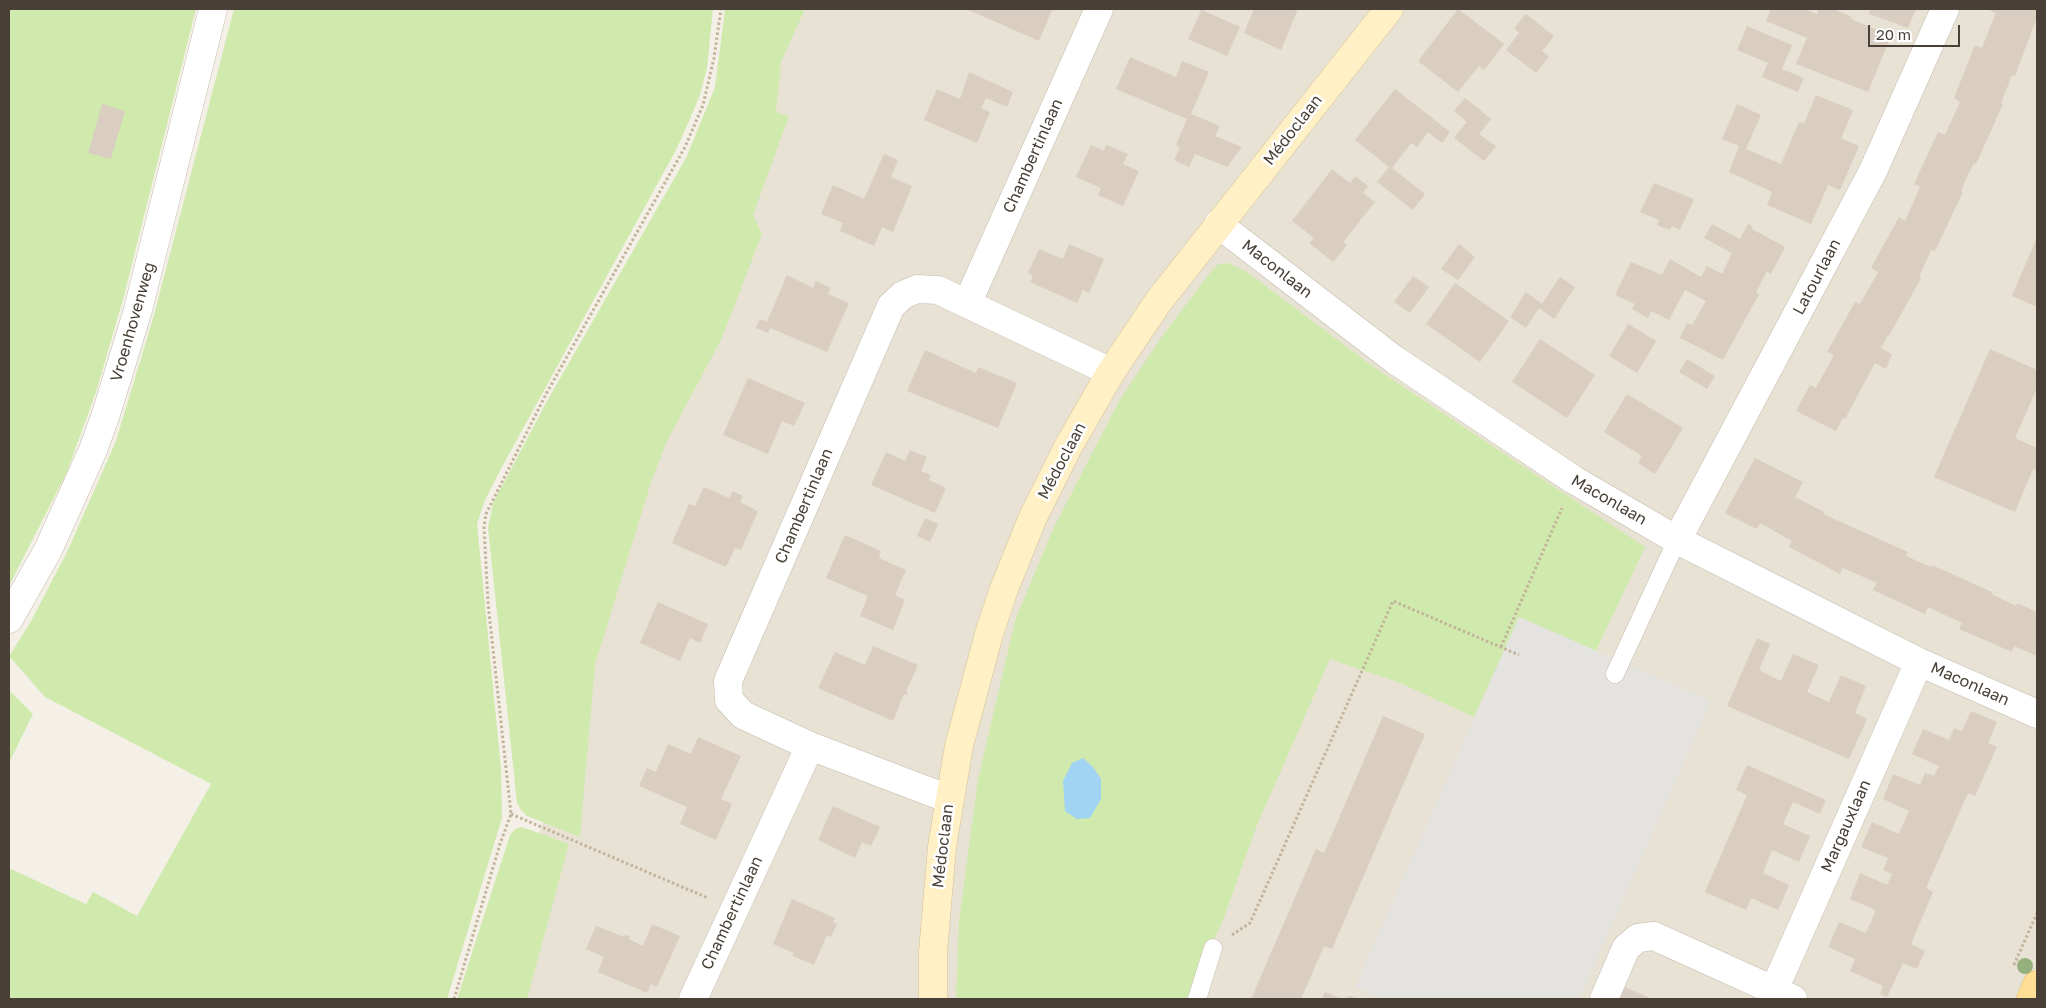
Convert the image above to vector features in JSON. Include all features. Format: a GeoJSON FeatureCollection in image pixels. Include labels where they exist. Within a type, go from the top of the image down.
{"type":"FeatureCollection","features":[{"type":"Feature","properties":{"kind":"main road"},"geometry":{"type":"LineString","coordinates":[[2031,999],[2037,985]]}},
{"type":"Feature","properties":{"kind":"street","name":"Vroenhovenweg"},"geometry":{"type":"LineString","coordinates":[[9,619],[48,550],[93,450],[109,406],[138,310],[213,9]]}},
{"type":"Feature","properties":{"kind":"street","name":"Chambertinlaan"},"geometry":{"type":"LineString","coordinates":[[967,304],[1099,9]]}},
{"type":"Feature","properties":{"kind":"street","name":"Médoclaan"},"geometry":{"type":"LineString","coordinates":[[933,999],[933,952],[948,799],[976,679],[1004,588],[1033,517],[1068,447],[1111,372],[1158,302],[1389,9]]}},
{"type":"Feature","properties":{"kind":"street","name":"Latourlaan"},"geometry":{"type":"LineString","coordinates":[[1677,540],[1874,171],[1945,9]]}},
{"type":"Feature","properties":{"kind":"street","name":"Maconlaan"},"geometry":{"type":"LineString","coordinates":[[1218,224],[1395,360],[1574,480],[1677,540],[1919,662],[2037,714]]}},
{"type":"Feature","properties":{"kind":"street","name":"Chambertinlaan"},"geometry":{"type":"LineString","coordinates":[[948,799],[810,746],[743,715],[729,700],[728,681],[891,306],[910,290],[925,288],[938,290],[1111,372]]}},
{"type":"Feature","properties":{"kind":"street","name":"Margauxlaan"},"geometry":{"type":"LineString","coordinates":[[1784,995],[1919,662]]}},
{"type":"Feature","properties":{"kind":"street","name":"Chambertinlaan"},"geometry":{"type":"LineString","coordinates":[[693,999],[810,746]]}},
{"type":"Feature","properties":{"kind":"street"},"geometry":{"type":"LineString","coordinates":[[1604,999],[1626,948],[1638,938],[1654,936],[1784,995]]}},
{"type":"Feature","properties":{"kind":"lane"},"geometry":{"type":"LineString","coordinates":[[1615,674],[1677,540]]}},
{"type":"Feature","properties":{"kind":"lane"},"geometry":{"type":"LineString","coordinates":[[1197,999],[1212,948]]}},
{"type":"Feature","properties":{"kind":"path"},"geometry":{"type":"LineString","coordinates":[[454,999],[511,814],[488,603],[484,526],[486,514],[546,394],[685,147],[703,105],[714,58],[721,9]]}},
{"type":"Feature","properties":{"kind":"path"},"geometry":{"type":"LineString","coordinates":[[1501,647],[1574,480]]}},
{"type":"Feature","properties":{"kind":"path"},"geometry":{"type":"LineString","coordinates":[[1212,948],[1250,923],[1394,601],[1519,654]]}},
{"type":"Feature","properties":{"kind":"path"},"geometry":{"type":"LineString","coordinates":[[511,814],[734,909]]}},
{"type":"Feature","properties":{"kind":"path"},"geometry":{"type":"LineString","coordinates":[[2013,966],[2037,913]]}},
{"type":"Feature","properties":{"kind":"shaded area"},"geometry":{"type":"Polygon","coordinates":[[[742,9],[2037,9],[2037,999],[482,999],[548,808],[742,9]]]}},
{"type":"Feature","properties":{"kind":"shaded area"},"geometry":{"type":"Polygon","coordinates":[[[1519,617],[1711,701],[1579,999],[1382,999],[1355,987],[1519,617]]]}},
{"type":"Feature","properties":{"kind":"green space"},"geometry":{"type":"Polygon","coordinates":[[[9,9],[196,9],[124,296],[96,392],[67,472],[9,586],[9,9]]]}},
{"type":"Feature","properties":{"kind":"green space"},"geometry":{"type":"Polygon","coordinates":[[[234,9],[713,9],[707,68],[700,95],[686,128],[675,152],[503,465],[485,500],[477,524],[501,768],[502,818],[447,999],[9,999],[9,868],[86,904],[93,892],[137,916],[211,784],[45,697],[9,656],[30,623],[67,552],[116,441],[154,315],[234,9]]]}},
{"type":"Feature","properties":{"kind":"green space"},"geometry":{"type":"Polygon","coordinates":[[[725,9],[805,9],[781,62],[776,112],[789,116],[753,215],[762,234],[721,340],[667,441],[652,479],[595,665],[580,837],[527,816],[517,803],[488,528],[493,503],[546,403],[687,156],[715,87],[725,9]]]}},
{"type":"Feature","properties":{"kind":"green space"},"geometry":{"type":"Polygon","coordinates":[[[1228,263],[1247,272],[1375,368],[1645,547],[1596,651],[1519,617],[1474,717],[1400,683],[1330,659],[1257,825],[1223,920],[1186,999],[956,999],[959,921],[978,779],[1015,621],[1052,531],[1119,401],[1163,335],[1213,269],[1219,264],[1228,263]]]}},
{"type":"Feature","properties":{"kind":"green space"},"geometry":{"type":"Polygon","coordinates":[[[9,690],[33,714],[9,763],[9,690]]]}},
{"type":"Feature","properties":{"kind":"green space"},"geometry":{"type":"Polygon","coordinates":[[[522,827],[569,844],[527,999],[457,999],[510,835],[515,829],[522,827]]]}},
{"type":"Feature","properties":{"kind":"water"},"geometry":{"type":"Polygon","coordinates":[[[1083,758],[1093,767],[1101,779],[1101,799],[1090,818],[1077,819],[1065,811],[1063,781],[1072,763],[1083,758]]]}},
{"type":"Feature","properties":{"kind":"building"},"geometry":{"type":"Polygon","coordinates":[[[966,9],[1050,9],[1052,10],[1039,41],[966,9]]]}},
{"type":"Feature","properties":{"kind":"building"},"geometry":{"type":"Polygon","coordinates":[[[1197,9],[1203,9],[1240,27],[1227,56],[1188,39],[1201,11],[1197,9]]]}},
{"type":"Feature","properties":{"kind":"building"},"geometry":{"type":"Polygon","coordinates":[[[1254,9],[1298,9],[1281,50],[1244,33],[1254,9]]]}},
{"type":"Feature","properties":{"kind":"building"},"geometry":{"type":"Polygon","coordinates":[[[1458,9],[1504,44],[1484,70],[1479,66],[1458,92],[1418,61],[1458,9]]]}},
{"type":"Feature","properties":{"kind":"building"},"geometry":{"type":"Polygon","coordinates":[[[1771,9],[1805,9],[1817,14],[1819,9],[1836,10],[1852,17],[1851,19],[1891,36],[1868,92],[1796,64],[1807,38],[1766,21],[1771,9]]]}},
{"type":"Feature","properties":{"kind":"building"},"geometry":{"type":"Polygon","coordinates":[[[1871,9],[1916,9],[1908,28],[1869,14],[1871,9]]]}},
{"type":"Feature","properties":{"kind":"building"},"geometry":{"type":"Polygon","coordinates":[[[1990,9],[2037,9],[2035,14],[2037,14],[2037,17],[2015,76],[2012,75],[2001,103],[2003,104],[1976,164],[1974,163],[1967,177],[1961,191],[1963,192],[1935,251],[1931,250],[1919,277],[1921,278],[1881,348],[1892,354],[1886,369],[1875,363],[1845,419],[1843,418],[1836,431],[1796,411],[1810,385],[1816,388],[1834,355],[1827,352],[1855,302],[1860,304],[1878,272],[1871,268],[1899,217],[1905,221],[1920,187],[1914,184],[1938,132],[1945,135],[1960,102],[1954,98],[1975,45],[1982,48],[1996,13],[1990,9]]]}},
{"type":"Feature","properties":{"kind":"building"},"geometry":{"type":"Polygon","coordinates":[[[1526,14],[1554,36],[1542,51],[1549,56],[1536,73],[1506,50],[1519,33],[1514,28],[1526,14]]]}},
{"type":"Feature","properties":{"kind":"building"},"geometry":{"type":"Polygon","coordinates":[[[1747,26],[1792,45],[1782,69],[1804,78],[1798,92],[1762,77],[1768,63],[1737,50],[1747,26]]]}},
{"type":"Feature","properties":{"kind":"building"},"geometry":{"type":"Polygon","coordinates":[[[1130,57],[1176,77],[1182,61],[1209,72],[1191,114],[1220,126],[1215,136],[1242,147],[1227,167],[1195,154],[1189,167],[1174,160],[1180,148],[1176,145],[1187,119],[1116,89],[1130,57]]]}},
{"type":"Feature","properties":{"kind":"building"},"geometry":{"type":"Polygon","coordinates":[[[969,72],[1013,92],[1007,107],[986,98],[981,108],[990,112],[977,143],[924,120],[937,89],[960,99],[969,72]]]}},
{"type":"Feature","properties":{"kind":"building"},"geometry":{"type":"Polygon","coordinates":[[[1395,89],[1450,132],[1442,143],[1428,132],[1417,147],[1411,143],[1392,168],[1425,194],[1413,210],[1377,182],[1389,167],[1355,140],[1395,89]]]}},
{"type":"Feature","properties":{"kind":"building"},"geometry":{"type":"Polygon","coordinates":[[[1816,95],[1853,110],[1841,138],[1859,146],[1840,190],[1828,185],[1811,224],[1767,205],[1772,192],[1729,172],[1739,146],[1722,139],[1737,104],[1761,115],[1746,149],[1781,164],[1799,122],[1804,124],[1816,95]]]}},
{"type":"Feature","properties":{"kind":"building"},"geometry":{"type":"Polygon","coordinates":[[[1465,98],[1491,119],[1479,134],[1496,146],[1484,161],[1454,138],[1467,122],[1454,111],[1465,98]]]}},
{"type":"Feature","properties":{"kind":"building"},"geometry":{"type":"Polygon","coordinates":[[[102,104],[125,111],[111,159],[88,153],[102,104]]]}},
{"type":"Feature","properties":{"kind":"building"},"geometry":{"type":"Polygon","coordinates":[[[1091,145],[1104,151],[1106,145],[1128,154],[1123,164],[1139,171],[1123,206],[1098,195],[1101,188],[1076,177],[1091,145]]]}},
{"type":"Feature","properties":{"kind":"building"},"geometry":{"type":"Polygon","coordinates":[[[884,154],[898,160],[891,177],[912,186],[893,232],[882,227],[874,246],[840,231],[843,223],[821,214],[833,185],[864,199],[884,154]]]}},
{"type":"Feature","properties":{"kind":"building"},"geometry":{"type":"Polygon","coordinates":[[[1332,169],[1350,183],[1355,176],[1368,186],[1363,193],[1375,202],[1343,242],[1347,245],[1333,262],[1309,243],[1314,238],[1292,221],[1332,169]]]}},
{"type":"Feature","properties":{"kind":"building"},"geometry":{"type":"Polygon","coordinates":[[[1654,183],[1694,199],[1680,230],[1672,226],[1670,230],[1657,225],[1659,220],[1640,212],[1654,183]]]}},
{"type":"Feature","properties":{"kind":"building"},"geometry":{"type":"Polygon","coordinates":[[[1712,224],[1740,239],[1748,224],[1753,227],[1752,229],[1785,247],[1771,274],[1767,271],[1756,292],[1759,294],[1723,360],[1680,338],[1687,323],[1692,325],[1706,301],[1685,290],[1669,320],[1651,311],[1648,318],[1632,309],[1635,304],[1615,295],[1631,262],[1662,275],[1670,259],[1701,277],[1707,266],[1722,274],[1732,253],[1704,238],[1712,224]]]}},
{"type":"Feature","properties":{"kind":"building"},"geometry":{"type":"Polygon","coordinates":[[[2037,237],[2037,307],[2012,296],[2037,237]]]}},
{"type":"Feature","properties":{"kind":"building"},"geometry":{"type":"Polygon","coordinates":[[[1069,244],[1104,259],[1089,293],[1083,290],[1077,303],[1030,282],[1033,276],[1028,273],[1039,249],[1063,259],[1069,244]]]}},
{"type":"Feature","properties":{"kind":"building"},"geometry":{"type":"Polygon","coordinates":[[[1459,244],[1475,257],[1458,280],[1441,269],[1459,244]]]}},
{"type":"Feature","properties":{"kind":"building"},"geometry":{"type":"Polygon","coordinates":[[[787,275],[813,288],[816,281],[831,288],[828,294],[849,303],[827,352],[770,328],[768,333],[756,328],[760,319],[767,322],[787,275]]]}},
{"type":"Feature","properties":{"kind":"building"},"geometry":{"type":"Polygon","coordinates":[[[1413,276],[1429,287],[1410,313],[1394,302],[1413,276]]]}},
{"type":"Feature","properties":{"kind":"building"},"geometry":{"type":"Polygon","coordinates":[[[1560,277],[1575,287],[1554,319],[1539,308],[1526,328],[1510,317],[1526,292],[1542,304],[1560,277]]]}},
{"type":"Feature","properties":{"kind":"building"},"geometry":{"type":"Polygon","coordinates":[[[1455,283],[1509,321],[1480,362],[1426,324],[1455,283]]]}},
{"type":"Feature","properties":{"kind":"building"},"geometry":{"type":"Polygon","coordinates":[[[1628,324],[1656,341],[1637,373],[1609,356],[1628,324]]]}},
{"type":"Feature","properties":{"kind":"building"},"geometry":{"type":"Polygon","coordinates":[[[1540,339],[1595,375],[1567,418],[1512,382],[1540,339]]]}},
{"type":"Feature","properties":{"kind":"building"},"geometry":{"type":"Polygon","coordinates":[[[1990,349],[2037,370],[2037,388],[2015,438],[2037,448],[2037,471],[2033,469],[2015,512],[1934,477],[1990,349]]]}},
{"type":"Feature","properties":{"kind":"building"},"geometry":{"type":"Polygon","coordinates":[[[925,350],[976,373],[978,367],[1017,383],[998,428],[907,391],[925,350]]]}},
{"type":"Feature","properties":{"kind":"building"},"geometry":{"type":"Polygon","coordinates":[[[1687,359],[1715,376],[1707,389],[1679,372],[1687,359]]]}},
{"type":"Feature","properties":{"kind":"building"},"geometry":{"type":"Polygon","coordinates":[[[748,378],[805,403],[794,426],[782,421],[768,454],[723,435],[748,378]]]}},
{"type":"Feature","properties":{"kind":"building"},"geometry":{"type":"Polygon","coordinates":[[[1627,394],[1683,428],[1655,474],[1638,463],[1642,456],[1604,432],[1627,394]]]}},
{"type":"Feature","properties":{"kind":"building"},"geometry":{"type":"Polygon","coordinates":[[[910,450],[927,457],[921,471],[931,475],[929,480],[946,488],[935,513],[871,485],[886,452],[905,461],[910,450]]]}},
{"type":"Feature","properties":{"kind":"building"},"geometry":{"type":"Polygon","coordinates":[[[1755,458],[1803,482],[1795,497],[1824,512],[1823,514],[1908,552],[1906,556],[1931,567],[1932,565],[1992,592],[1991,594],[2016,606],[2017,603],[2037,612],[2037,656],[2014,646],[2012,652],[1959,629],[1962,623],[1928,607],[1925,614],[1873,590],[1877,583],[1843,568],[1840,574],[1789,547],[1792,541],[1760,523],[1757,529],[1725,513],[1755,458]]]}},
{"type":"Feature","properties":{"kind":"building"},"geometry":{"type":"Polygon","coordinates":[[[704,487],[729,498],[733,491],[743,496],[740,502],[758,511],[741,550],[735,548],[726,567],[672,543],[689,504],[695,506],[704,487]]]}},
{"type":"Feature","properties":{"kind":"building"},"geometry":{"type":"Polygon","coordinates":[[[925,518],[938,524],[930,542],[917,536],[925,518]]]}},
{"type":"Feature","properties":{"kind":"building"},"geometry":{"type":"Polygon","coordinates":[[[845,535],[881,551],[879,558],[906,570],[895,595],[905,600],[893,630],[860,616],[868,596],[826,578],[845,535]]]}},
{"type":"Feature","properties":{"kind":"building"},"geometry":{"type":"Polygon","coordinates":[[[658,602],[708,624],[700,643],[690,638],[680,661],[640,643],[658,602]]]}},
{"type":"Feature","properties":{"kind":"building"},"geometry":{"type":"Polygon","coordinates":[[[1757,638],[1770,644],[1759,670],[1781,681],[1793,654],[1819,665],[1807,692],[1829,702],[1841,675],[1866,686],[1855,713],[1867,719],[1849,759],[1727,706],[1757,638]]]}},
{"type":"Feature","properties":{"kind":"building"},"geometry":{"type":"Polygon","coordinates":[[[873,646],[918,665],[906,692],[908,693],[907,695],[904,694],[893,721],[818,688],[835,652],[865,665],[873,646]]]}},
{"type":"Feature","properties":{"kind":"building"},"geometry":{"type":"Polygon","coordinates":[[[1971,711],[1997,722],[1988,743],[1997,747],[1975,796],[1968,793],[1926,888],[1933,892],[1911,944],[1925,951],[1917,969],[1903,963],[1887,997],[1880,994],[1883,986],[1850,971],[1855,959],[1828,947],[1839,922],[1866,933],[1871,922],[1876,910],[1850,899],[1860,873],[1887,885],[1892,874],[1883,870],[1888,858],[1861,847],[1872,822],[1899,834],[1909,811],[1883,799],[1893,774],[1920,785],[1925,773],[1934,776],[1939,766],[1912,754],[1923,729],[1949,740],[1954,728],[1962,731],[1971,711]]]}},
{"type":"Feature","properties":{"kind":"building"},"geometry":{"type":"Polygon","coordinates":[[[1383,716],[1425,734],[1332,949],[1324,946],[1301,999],[1251,999],[1316,849],[1324,853],[1383,716]]]}},
{"type":"Feature","properties":{"kind":"building"},"geometry":{"type":"Polygon","coordinates":[[[698,737],[741,756],[721,799],[732,804],[716,840],[680,824],[687,807],[639,786],[647,768],[656,772],[668,744],[691,754],[698,737]]]}},
{"type":"Feature","properties":{"kind":"building"},"geometry":{"type":"Polygon","coordinates":[[[1747,765],[1826,800],[1820,814],[1793,802],[1783,824],[1810,836],[1799,862],[1772,850],[1763,873],[1789,885],[1778,910],[1751,898],[1746,910],[1705,892],[1747,795],[1736,790],[1747,765]]]}},
{"type":"Feature","properties":{"kind":"building"},"geometry":{"type":"Polygon","coordinates":[[[833,806],[880,827],[871,846],[862,842],[855,858],[818,840],[833,806]]]}},
{"type":"Feature","properties":{"kind":"building"},"geometry":{"type":"Polygon","coordinates":[[[792,899],[835,918],[833,922],[837,924],[831,937],[827,935],[814,965],[793,956],[794,953],[773,944],[792,899]]]}},
{"type":"Feature","properties":{"kind":"building"},"geometry":{"type":"Polygon","coordinates":[[[652,924],[680,936],[657,987],[651,984],[647,993],[598,972],[604,957],[586,949],[596,926],[624,937],[625,935],[630,936],[629,939],[643,946],[652,924]]]}},
{"type":"Feature","properties":{"kind":"building"},"geometry":{"type":"Polygon","coordinates":[[[1625,987],[1648,997],[1647,999],[1620,999],[1625,987]]]}},
{"type":"Feature","properties":{"kind":"building"},"geometry":{"type":"Polygon","coordinates":[[[1325,992],[1342,999],[1322,999],[1325,992]]]}},
{"type":"Feature","properties":{"kind":"building"},"geometry":{"type":"Polygon","coordinates":[[[1350,996],[1359,999],[1342,999],[1350,996]]]}}]}
